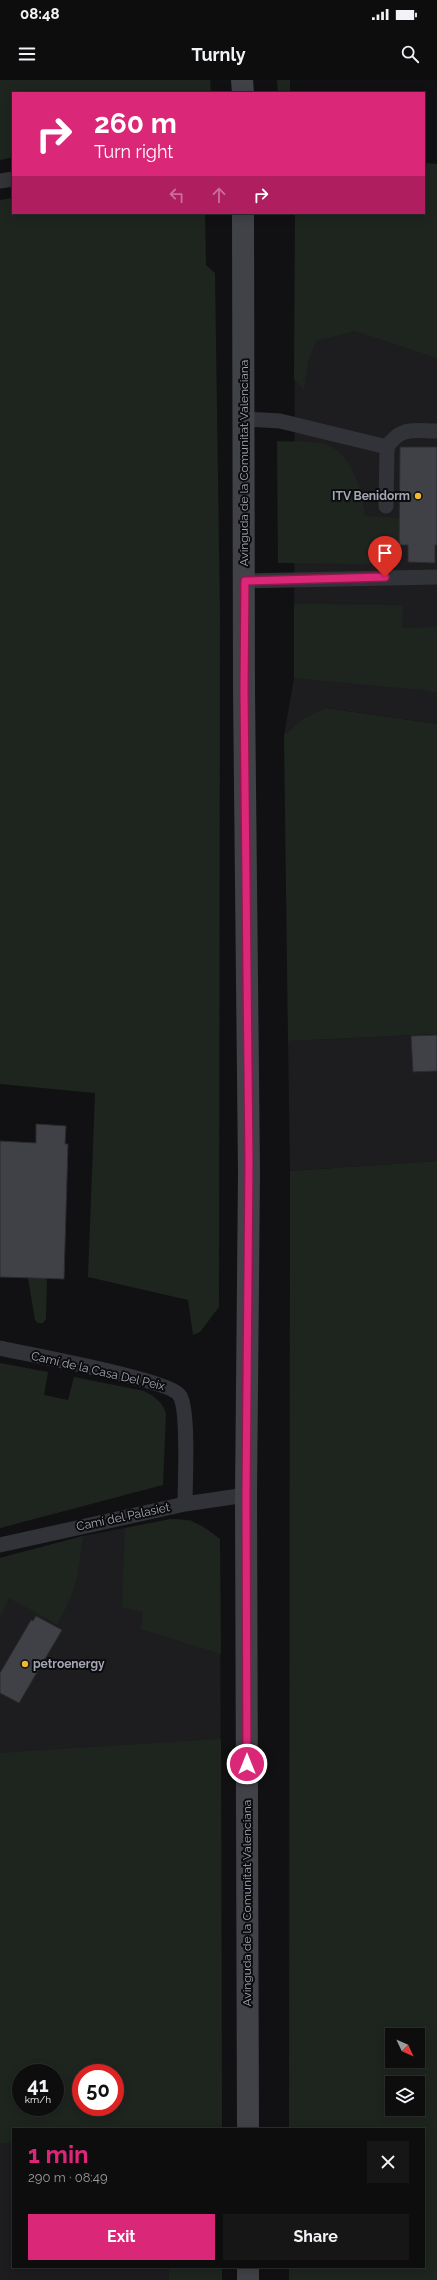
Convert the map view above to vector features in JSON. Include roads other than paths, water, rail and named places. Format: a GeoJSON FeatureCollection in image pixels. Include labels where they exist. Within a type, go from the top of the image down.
{"type":"FeatureCollection","features":[{"type":"Feature","properties":{"kind":"main road"},"geometry":{"type":"LineString","coordinates":[[242,80],[243,92]]}},
{"type":"Feature","properties":{"kind":"main road","name":"Avinguda de la Comunitat Valenciana"},"geometry":{"type":"LineString","coordinates":[[243,214],[245,581],[244,690],[249,1166],[246,1495],[248,2128]]}},
{"type":"Feature","properties":{"kind":"main road"},"geometry":{"type":"LineString","coordinates":[[248,2268],[248,2280]]}},
{"type":"Feature","properties":{"kind":"lane"},"geometry":{"type":"LineString","coordinates":[[0,181],[12,178]]}},
{"type":"Feature","properties":{"kind":"lane"},"geometry":{"type":"LineString","coordinates":[[244,419],[280,421],[387,447]]}},
{"type":"Feature","properties":{"kind":"lane"},"geometry":{"type":"LineString","coordinates":[[386,506],[387,447],[394,436],[404,430],[437,431]]}},
{"type":"Feature","properties":{"kind":"lane"},"geometry":{"type":"LineString","coordinates":[[245,581],[437,577]]}},
{"type":"Feature","properties":{"kind":"lane","name":"Camí de la Casa Del Peix"},"geometry":{"type":"LineString","coordinates":[[0,1348],[138,1378],[172,1389],[180,1395],[185,1411],[185,1504]]}},
{"type":"Feature","properties":{"kind":"lane","name":"Camí del Palasiet"},"geometry":{"type":"LineString","coordinates":[[0,1545],[185,1504],[246,1495]]}},
{"type":"Feature","properties":{"kind":"place","name":"ITV Benidorm"},"geometry":{"type":"Point","coordinates":[418,496]}},
{"type":"Feature","properties":{"kind":"place","name":"petroenergy"},"geometry":{"type":"Point","coordinates":[25,1664]}}]}
